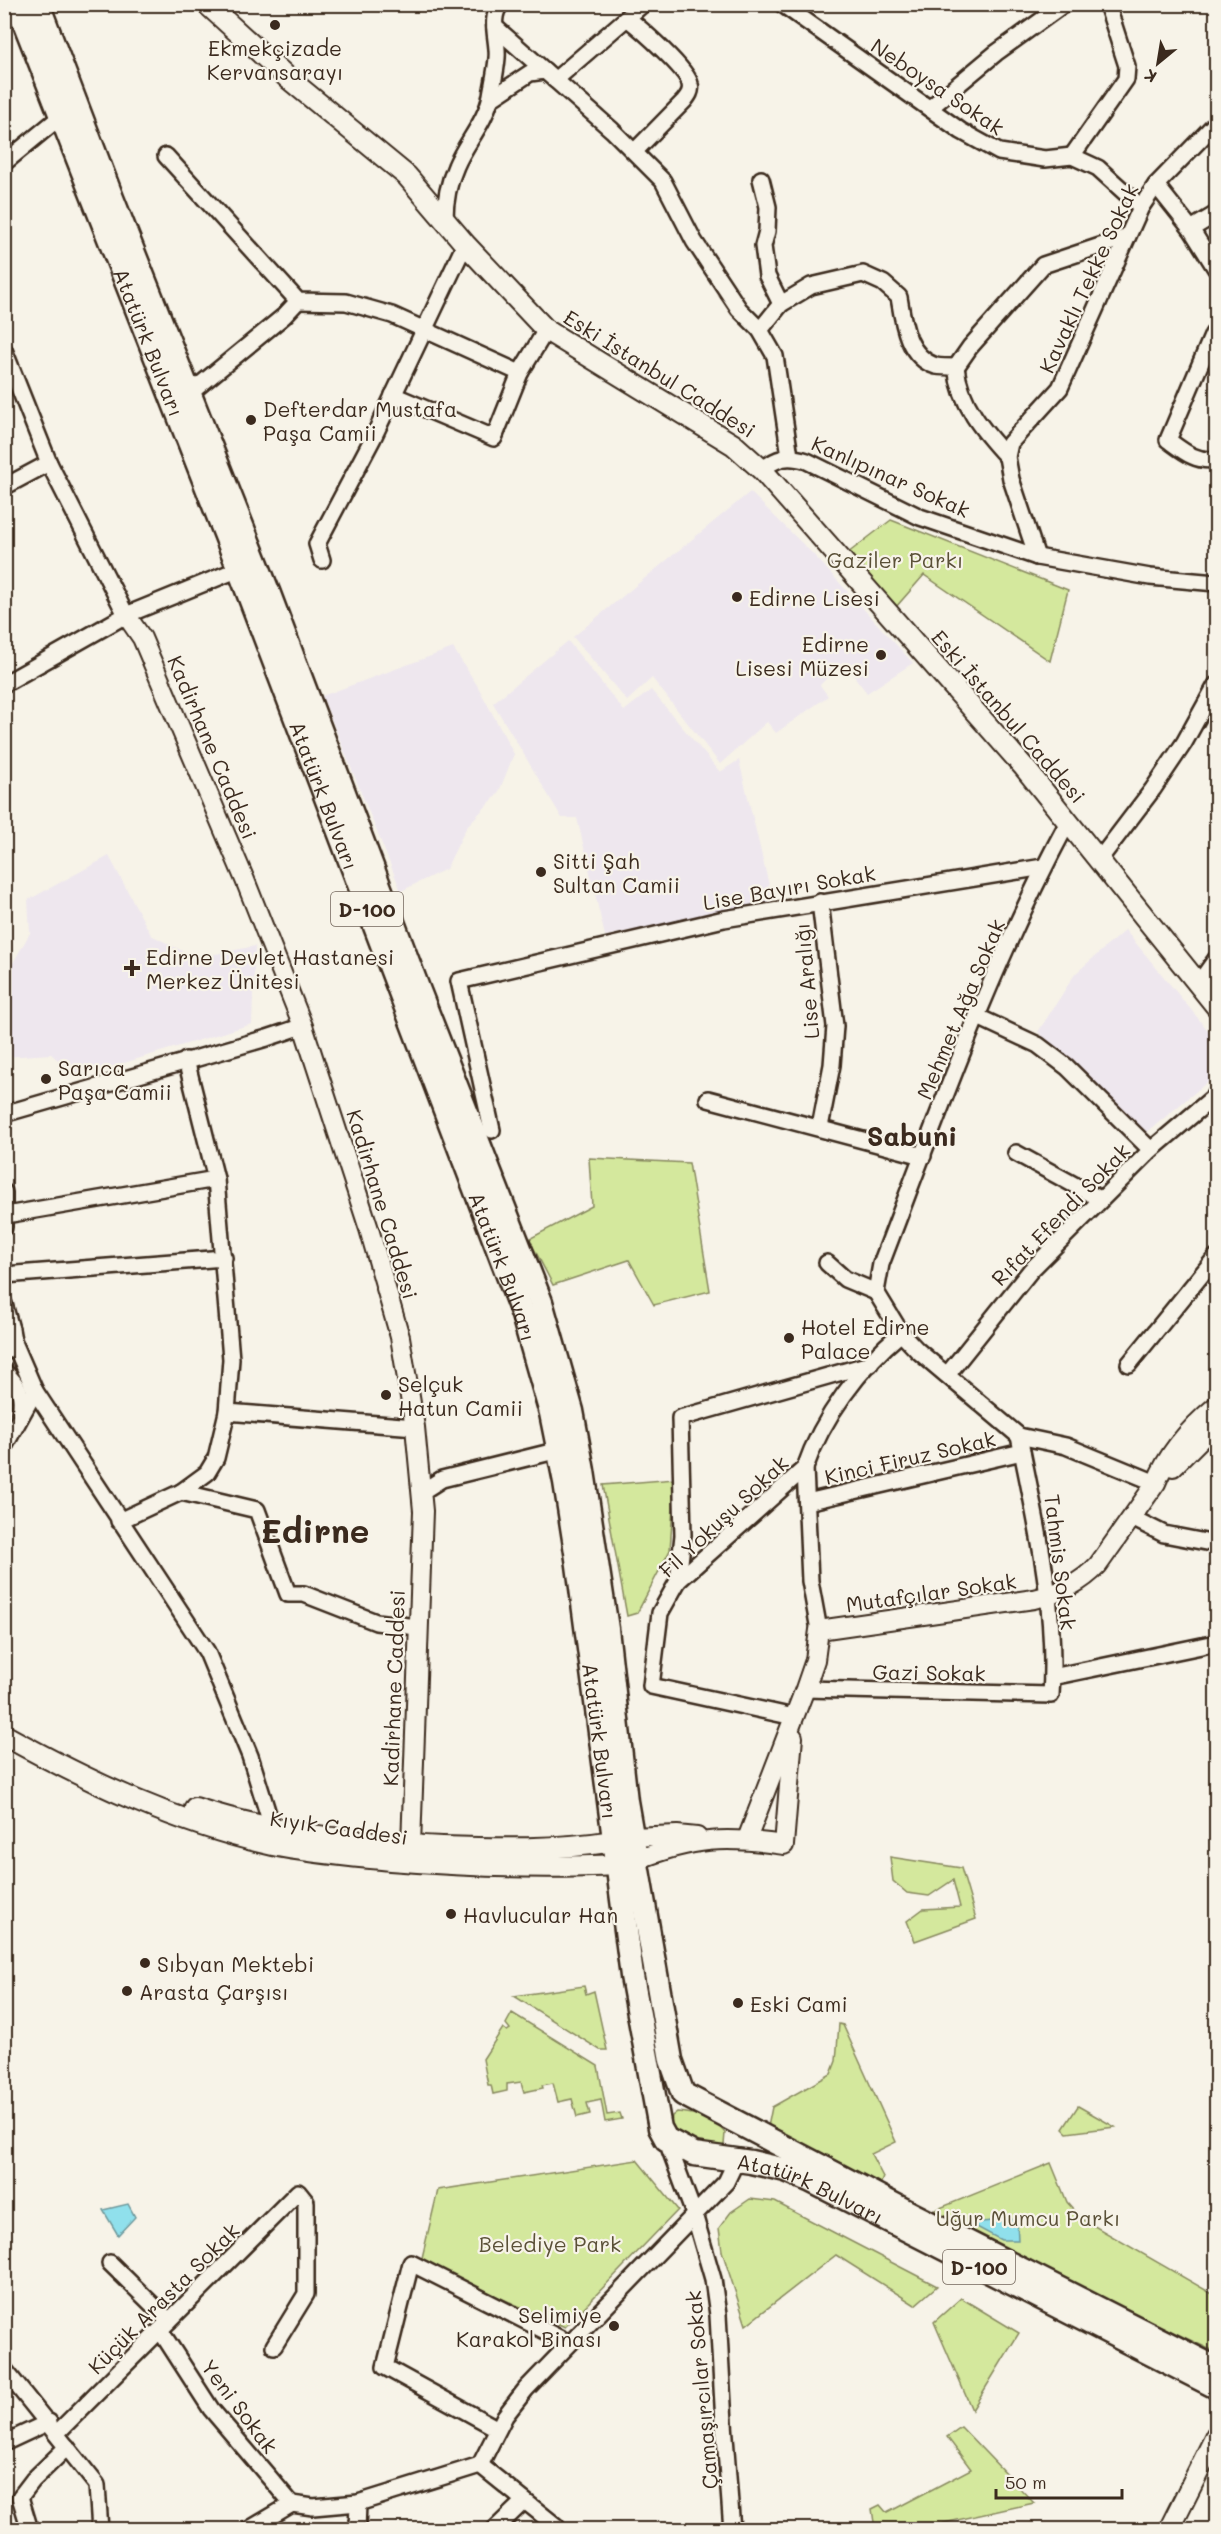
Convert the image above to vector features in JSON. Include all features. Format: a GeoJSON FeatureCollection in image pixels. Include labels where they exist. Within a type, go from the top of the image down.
{"type":"FeatureCollection","features":[{"type":"Feature","properties":{"kind":"main road","name":"Atatürk Bulvarı"},"geometry":{"type":"LineString","coordinates":[[17,4],[239,569],[394,981],[511,1277],[559,1450],[625,1832]]}},
{"type":"Feature","properties":{"kind":"main road","name":"Atatürk Bulvarı"},"geometry":{"type":"LineString","coordinates":[[38,4],[269,594],[415,980],[541,1302],[566,1389],[584,1470],[607,1629],[625,1832],[632,1976],[662,2128],[694,2154],[737,2159],[786,2170],[809,2180],[1216,2387]]}},
{"type":"Feature","properties":{"kind":"main road","name":"Eski İstanbul Caddesi"},"geometry":{"type":"LineString","coordinates":[[207,4],[290,79],[407,176],[465,244],[546,330],[734,445],[762,470],[1017,758],[1216,1006]]}},
{"type":"Feature","properties":{"kind":"main road","name":"Kıyık Caddesi"},"geometry":{"type":"LineString","coordinates":[[4,1720],[91,1769],[132,1787],[225,1818],[272,1837]]}},
{"type":"Feature","properties":{"kind":"main road","name":"Kıyık Caddesi"},"geometry":{"type":"LineString","coordinates":[[4,1735],[65,1769],[117,1794],[217,1829],[526,1868],[627,1863]]}},
{"type":"Feature","properties":{"kind":"main road","name":"Kıyık Caddesi"},"geometry":{"type":"LineString","coordinates":[[410,1853],[587,1845],[625,1832]]}},
{"type":"Feature","properties":{"kind":"main road","name":"Atatürk Bulvarı"},"geometry":{"type":"LineString","coordinates":[[627,1863],[671,2060],[683,2094],[741,2126],[1216,2368]]}},
{"type":"Feature","properties":{"kind":"main road"},"geometry":{"type":"LineString","coordinates":[[662,2128],[666,2108],[674,2104],[699,2104]]}},
{"type":"Feature","properties":{"kind":"main road"},"geometry":{"type":"LineString","coordinates":[[737,2159],[741,2155],[744,2144],[741,2126]]}},
{"type":"Feature","properties":{"kind":"main road"},"geometry":{"type":"LineString","coordinates":[[1169,2529],[1216,2436]]}},
{"type":"Feature","properties":{"kind":"street"},"geometry":{"type":"LineString","coordinates":[[445,219],[446,193],[456,164],[477,131],[491,99],[497,56],[495,27],[498,8],[501,4]]}},
{"type":"Feature","properties":{"kind":"street"},"geometry":{"type":"LineString","coordinates":[[491,99],[530,73],[550,76],[644,4]]}},
{"type":"Feature","properties":{"kind":"street","name":"Neboysa Sokak"},"geometry":{"type":"LineString","coordinates":[[782,4],[961,131],[999,152],[1044,159],[1072,156]]}},
{"type":"Feature","properties":{"kind":"street"},"geometry":{"type":"LineString","coordinates":[[930,108],[996,53],[1064,4]]}},
{"type":"Feature","properties":{"kind":"street"},"geometry":{"type":"LineString","coordinates":[[1107,4],[1127,66],[1126,79],[1072,156],[1098,168],[1141,207]]}},
{"type":"Feature","properties":{"kind":"street"},"geometry":{"type":"LineString","coordinates":[[627,18],[684,72],[690,82],[690,93],[684,101],[635,151]]}},
{"type":"Feature","properties":{"kind":"street"},"geometry":{"type":"LineString","coordinates":[[495,27],[635,151],[663,181],[694,241],[739,309],[760,330],[775,356],[790,456]]}},
{"type":"Feature","properties":{"kind":"street"},"geometry":{"type":"LineString","coordinates":[[4,163],[60,117]]}},
{"type":"Feature","properties":{"kind":"street","name":"Kavaklı Tekke Sokak"},"geometry":{"type":"LineString","coordinates":[[1008,457],[1010,444],[1060,387],[1141,207],[1155,185],[1216,123]]}},
{"type":"Feature","properties":{"kind":"street"},"geometry":{"type":"LineString","coordinates":[[166,156],[298,301],[346,302],[392,315],[520,373]]}},
{"type":"Feature","properties":{"kind":"street"},"geometry":{"type":"LineString","coordinates":[[761,179],[768,207],[767,231],[763,246],[767,276],[781,304]]}},
{"type":"Feature","properties":{"kind":"street"},"geometry":{"type":"LineString","coordinates":[[1155,185],[1191,229],[1216,269]]}},
{"type":"Feature","properties":{"kind":"street"},"geometry":{"type":"LineString","coordinates":[[1191,229],[1216,214]]}},
{"type":"Feature","properties":{"kind":"street"},"geometry":{"type":"LineString","coordinates":[[1037,557],[1011,479],[1008,457],[978,426],[957,382],[956,367],[970,346],[1042,265],[1127,237]]}},
{"type":"Feature","properties":{"kind":"street"},"geometry":{"type":"LineString","coordinates":[[322,560],[317,544],[393,395],[465,244]]}},
{"type":"Feature","properties":{"kind":"street"},"geometry":{"type":"LineString","coordinates":[[760,330],[781,304],[811,286],[864,274],[883,283],[899,297],[905,334],[918,354],[935,365],[956,367]]}},
{"type":"Feature","properties":{"kind":"street"},"geometry":{"type":"LineString","coordinates":[[189,394],[284,316],[298,301]]}},
{"type":"Feature","properties":{"kind":"street"},"geometry":{"type":"LineString","coordinates":[[393,395],[494,438],[520,373],[546,330]]}},
{"type":"Feature","properties":{"kind":"street"},"geometry":{"type":"LineString","coordinates":[[1213,334],[1168,440],[1189,455],[1210,460],[1216,459]]}},
{"type":"Feature","properties":{"kind":"street"},"geometry":{"type":"LineString","coordinates":[[4,350],[49,462],[126,615]]}},
{"type":"Feature","properties":{"kind":"street","name":"Kanlıpınar Sokak"},"geometry":{"type":"LineString","coordinates":[[762,470],[773,460],[790,456],[807,461],[920,517],[1037,557],[1150,577],[1216,583]]}},
{"type":"Feature","properties":{"kind":"street"},"geometry":{"type":"LineString","coordinates":[[4,487],[49,462]]}},
{"type":"Feature","properties":{"kind":"street"},"geometry":{"type":"LineString","coordinates":[[4,684],[126,615],[239,569]]}},
{"type":"Feature","properties":{"kind":"street","name":"Kadirhane Caddesi"},"geometry":{"type":"LineString","coordinates":[[126,615],[142,638],[245,880],[303,1026],[369,1228],[400,1337],[423,1491],[410,1853]]}},
{"type":"Feature","properties":{"kind":"street"},"geometry":{"type":"LineString","coordinates":[[1099,860],[1154,789],[1184,743],[1216,685]]}},
{"type":"Feature","properties":{"kind":"street"},"geometry":{"type":"LineString","coordinates":[[1043,867],[1068,822]]}},
{"type":"Feature","properties":{"kind":"street","name":"Lise Bayırı Sokak"},"geometry":{"type":"LineString","coordinates":[[492,1130],[459,981],[724,919],[1043,867]]}},
{"type":"Feature","properties":{"kind":"street","name":"Mehmet Ağa Sokak"},"geometry":{"type":"LineString","coordinates":[[876,1292],[881,1264],[923,1156],[978,1017],[1043,867]]}},
{"type":"Feature","properties":{"kind":"street","name":"Lise Aralığı"},"geometry":{"type":"LineString","coordinates":[[820,902],[835,1026],[832,1065],[820,1127]]}},
{"type":"Feature","properties":{"kind":"street"},"geometry":{"type":"LineString","coordinates":[[1198,983],[1216,959]]}},
{"type":"Feature","properties":{"kind":"street"},"geometry":{"type":"LineString","coordinates":[[978,1017],[1038,1046],[1068,1067],[1151,1150]]}},
{"type":"Feature","properties":{"kind":"street"},"geometry":{"type":"LineString","coordinates":[[4,1114],[303,1026]]}},
{"type":"Feature","properties":{"kind":"street"},"geometry":{"type":"LineString","coordinates":[[119,1521],[181,1492],[207,1473],[216,1458],[227,1412],[231,1359],[216,1179],[186,1060]]}},
{"type":"Feature","properties":{"kind":"street","name":"Rıfat Efendi Sokak"},"geometry":{"type":"LineString","coordinates":[[947,1375],[1031,1270],[1151,1150],[1216,1095]]}},
{"type":"Feature","properties":{"kind":"street"},"geometry":{"type":"LineString","coordinates":[[708,1099],[923,1156]]}},
{"type":"Feature","properties":{"kind":"street"},"geometry":{"type":"LineString","coordinates":[[1016,1153],[1100,1199]]}},
{"type":"Feature","properties":{"kind":"street"},"geometry":{"type":"LineString","coordinates":[[4,1192],[5,1221],[216,1179]]}},
{"type":"Feature","properties":{"kind":"street"},"geometry":{"type":"LineString","coordinates":[[1129,1364],[1216,1257]]}},
{"type":"Feature","properties":{"kind":"street"},"geometry":{"type":"LineString","coordinates":[[4,1275],[224,1258]]}},
{"type":"Feature","properties":{"kind":"street"},"geometry":{"type":"LineString","coordinates":[[827,1263],[845,1279],[876,1292],[901,1333],[917,1350],[1019,1436],[1066,1446],[1156,1483]]}},
{"type":"Feature","properties":{"kind":"street"},"geometry":{"type":"LineString","coordinates":[[4,1304],[10,1330],[35,1391],[119,1521],[183,1612],[207,1652],[250,1756],[272,1837]]}},
{"type":"Feature","properties":{"kind":"street"},"geometry":{"type":"LineString","coordinates":[[4,1353],[9,1350],[10,1330]]}},
{"type":"Feature","properties":{"kind":"street","name":"Fil Yokuşu Sokak"},"geometry":{"type":"LineString","coordinates":[[794,1717],[651,1686],[660,1613],[678,1581],[805,1468],[812,1447],[843,1397],[884,1348],[901,1333]]}},
{"type":"Feature","properties":{"kind":"street"},"geometry":{"type":"LineString","coordinates":[[678,1581],[683,1535],[680,1418],[870,1364]]}},
{"type":"Feature","properties":{"kind":"street"},"geometry":{"type":"LineString","coordinates":[[4,1371],[18,1384],[21,1392],[20,1419]]}},
{"type":"Feature","properties":{"kind":"street"},"geometry":{"type":"LineString","coordinates":[[4,1447],[35,1391]]}},
{"type":"Feature","properties":{"kind":"street"},"geometry":{"type":"LineString","coordinates":[[1156,1483],[1162,1467],[1173,1450],[1216,1406]]}},
{"type":"Feature","properties":{"kind":"street"},"geometry":{"type":"LineString","coordinates":[[227,1412],[415,1427]]}},
{"type":"Feature","properties":{"kind":"street"},"geometry":{"type":"LineString","coordinates":[[1049,1596],[1089,1574],[1156,1483],[1216,1424]]}},
{"type":"Feature","properties":{"kind":"street","name":"Tahmis Sokak"},"geometry":{"type":"LineString","coordinates":[[1019,1436],[1049,1596],[1051,1695]]}},
{"type":"Feature","properties":{"kind":"street"},"geometry":{"type":"LineString","coordinates":[[423,1491],[442,1479],[559,1450]]}},
{"type":"Feature","properties":{"kind":"street","name":"Kinci Firuz Sokak"},"geometry":{"type":"LineString","coordinates":[[807,1502],[1022,1452]]}},
{"type":"Feature","properties":{"kind":"street"},"geometry":{"type":"LineString","coordinates":[[747,1839],[815,1660],[819,1630],[810,1581],[805,1468]]}},
{"type":"Feature","properties":{"kind":"street"},"geometry":{"type":"LineString","coordinates":[[181,1492],[257,1510],[288,1594],[304,1594],[376,1622],[417,1627]]}},
{"type":"Feature","properties":{"kind":"street"},"geometry":{"type":"LineString","coordinates":[[1132,1518],[1164,1534],[1216,1544]]}},
{"type":"Feature","properties":{"kind":"street","name":"Mutafçılar Sokak"},"geometry":{"type":"LineString","coordinates":[[819,1630],[1049,1596]]}},
{"type":"Feature","properties":{"kind":"street"},"geometry":{"type":"LineString","coordinates":[[1052,1677],[1216,1643]]}},
{"type":"Feature","properties":{"kind":"street","name":"Gazi Sokak"},"geometry":{"type":"LineString","coordinates":[[805,1689],[1051,1695]]}},
{"type":"Feature","properties":{"kind":"street"},"geometry":{"type":"LineString","coordinates":[[625,1832],[708,1839],[747,1839],[784,1845],[794,1717]]}},
{"type":"Feature","properties":{"kind":"street"},"geometry":{"type":"LineString","coordinates":[[627,1863],[708,1839]]}},
{"type":"Feature","properties":{"kind":"street","name":"Çamaşırcılar Sokak"},"geometry":{"type":"LineString","coordinates":[[662,2128],[709,2262],[718,2315],[723,2423],[732,2529]]}},
{"type":"Feature","properties":{"kind":"street"},"geometry":{"type":"LineString","coordinates":[[248,2529],[292,2504],[313,2507],[358,2503],[480,2464],[505,2416],[526,2389],[726,2182],[737,2159]]}},
{"type":"Feature","properties":{"kind":"street","name":"Küçük Arasta Sokak"},"geometry":{"type":"LineString","coordinates":[[53,2428],[164,2326],[298,2192],[306,2202],[306,2294],[274,2346]]}},
{"type":"Feature","properties":{"kind":"street","name":"Yeni Sokak"},"geometry":{"type":"LineString","coordinates":[[110,2263],[164,2326],[211,2409],[292,2504]]}},
{"type":"Feature","properties":{"kind":"street"},"geometry":{"type":"LineString","coordinates":[[498,2429],[385,2367],[411,2264],[569,2343]]}},
{"type":"Feature","properties":{"kind":"street"},"geometry":{"type":"LineString","coordinates":[[4,2369],[97,2485],[100,2529]]}},
{"type":"Feature","properties":{"kind":"street"},"geometry":{"type":"LineString","coordinates":[[4,2443],[53,2428]]}},
{"type":"Feature","properties":{"kind":"street"},"geometry":{"type":"LineString","coordinates":[[30,2529],[20,2497],[33,2480],[67,2447]]}},
{"type":"Feature","properties":{"kind":"street"},"geometry":{"type":"LineString","coordinates":[[480,2464],[558,2529]]}},
{"type":"Feature","properties":{"kind":"street"},"geometry":{"type":"LineString","coordinates":[[494,2529],[524,2501]]}},
{"type":"Feature","properties":{"kind":"street"},"geometry":{"type":"LineString","coordinates":[[357,2529],[358,2503]]}},
{"type":"Feature","properties":{"kind":"shaded area","name":"Edirne Lisesi"},"geometry":{"type":"Polygon","coordinates":[[[750,492],[815,556],[913,663],[867,693],[843,662],[820,685],[828,696],[776,733],[767,722],[720,764],[652,678],[627,701],[573,637],[750,492]]]}},
{"type":"Feature","properties":{"kind":"shaded area"},"geometry":{"type":"Polygon","coordinates":[[[568,641],[624,711],[651,690],[720,772],[739,760],[773,902],[605,936],[577,818],[562,818],[493,703],[568,641]]]}},
{"type":"Feature","properties":{"kind":"shaded area"},"geometry":{"type":"Polygon","coordinates":[[[453,648],[477,685],[514,754],[498,794],[467,826],[446,869],[401,891],[322,696],[453,648]]]}},
{"type":"Feature","properties":{"kind":"shaded area","name":"Edirne Devlet Hastanesi Merkez Ünitesi"},"geometry":{"type":"Polygon","coordinates":[[[109,856],[151,935],[196,958],[255,946],[252,1024],[78,1077],[51,1054],[5,1057],[5,977],[30,933],[28,900],[109,856]]]}},
{"type":"Feature","properties":{"kind":"shaded area"},"geometry":{"type":"Polygon","coordinates":[[[1125,930],[1216,1040],[1216,1075],[1146,1133],[1038,1032],[1075,974],[1125,930]]]}},
{"type":"Feature","properties":{"kind":"green space","name":"Gaziler Parkı"},"geometry":{"type":"Polygon","coordinates":[[[891,520],[1068,590],[1050,661],[924,575],[895,608],[848,553],[891,520]]]}},
{"type":"Feature","properties":{"kind":"green space"},"geometry":{"type":"Polygon","coordinates":[[[589,1158],[689,1163],[710,1291],[654,1305],[629,1260],[553,1285],[529,1239],[592,1206],[589,1158]]]}},
{"type":"Feature","properties":{"kind":"green space"},"geometry":{"type":"Polygon","coordinates":[[[675,1479],[670,1550],[637,1613],[627,1616],[603,1485],[675,1479]]]}},
{"type":"Feature","properties":{"kind":"green space"},"geometry":{"type":"Polygon","coordinates":[[[890,1857],[961,1868],[976,1919],[915,1941],[907,1921],[923,1909],[960,1907],[953,1880],[929,1896],[907,1893],[893,1881],[890,1857]]]}},
{"type":"Feature","properties":{"kind":"green space"},"geometry":{"type":"Polygon","coordinates":[[[584,1986],[586,1994],[594,1991],[607,2050],[600,2050],[514,1996],[584,1986]]]}},
{"type":"Feature","properties":{"kind":"green space"},"geometry":{"type":"Polygon","coordinates":[[[512,2013],[598,2066],[607,2115],[620,2113],[622,2119],[605,2122],[601,2100],[587,2103],[590,2114],[577,2117],[572,2099],[558,2102],[553,2083],[542,2085],[543,2088],[524,2092],[521,2082],[507,2084],[507,2091],[493,2094],[491,2085],[488,2085],[483,2059],[503,2028],[507,2031],[510,2029],[506,2024],[512,2013]]]}},
{"type":"Feature","properties":{"kind":"green space"},"geometry":{"type":"Polygon","coordinates":[[[839,2024],[843,2025],[896,2142],[871,2154],[883,2177],[880,2186],[768,2127],[772,2107],[831,2074],[836,2061],[839,2024]]]}},
{"type":"Feature","properties":{"kind":"green space"},"geometry":{"type":"Polygon","coordinates":[[[1078,2106],[1115,2127],[1067,2133],[1063,2129],[1078,2106]]]}},
{"type":"Feature","properties":{"kind":"green space"},"geometry":{"type":"Polygon","coordinates":[[[677,2112],[710,2120],[725,2133],[724,2145],[718,2148],[702,2147],[686,2139],[671,2123],[672,2116],[677,2112]]]}},
{"type":"Feature","properties":{"kind":"green space","name":"Belediye Park"},"geometry":{"type":"Polygon","coordinates":[[[637,2160],[678,2210],[565,2327],[421,2262],[438,2190],[637,2160]]]}},
{"type":"Feature","properties":{"kind":"green space","name":"Uğur Mumcu Parkı"},"geometry":{"type":"Polygon","coordinates":[[[1051,2163],[1067,2202],[1082,2219],[1216,2296],[1216,2350],[1209,2349],[925,2214],[1051,2163]]]}},
{"type":"Feature","properties":{"kind":"green space"},"geometry":{"type":"Polygon","coordinates":[[[750,2199],[775,2202],[937,2286],[915,2305],[836,2255],[746,2325],[722,2251],[719,2228],[731,2212],[750,2199]]]}},
{"type":"Feature","properties":{"kind":"green space"},"geometry":{"type":"Polygon","coordinates":[[[961,2298],[1019,2333],[972,2410],[934,2322],[961,2298]]]}},
{"type":"Feature","properties":{"kind":"green space"},"geometry":{"type":"Polygon","coordinates":[[[961,2427],[1034,2503],[917,2529],[875,2529],[872,2509],[880,2505],[887,2513],[971,2469],[947,2437],[961,2427]]]}},
{"type":"Feature","properties":{"kind":"water"},"geometry":{"type":"Polygon","coordinates":[[[128,2204],[135,2217],[118,2235],[103,2210],[128,2204]]]}},
{"type":"Feature","properties":{"kind":"water"},"geometry":{"type":"Polygon","coordinates":[[[973,2218],[981,2222],[1017,2219],[1018,2240],[1001,2240],[971,2224],[973,2218]]]}},
{"type":"Feature","properties":{"kind":"place","name":"Ekmekçizade Kervansarayı"},"geometry":{"type":"Point","coordinates":[275,25]}},
{"type":"Feature","properties":{"kind":"place","name":"Defterdar Mustafa Paşa Camii"},"geometry":{"type":"Point","coordinates":[251,420]}},
{"type":"Feature","properties":{"kind":"place","name":"Edirne Lisesi"},"geometry":{"type":"Point","coordinates":[737,597]}},
{"type":"Feature","properties":{"kind":"place","name":"Edirne Lisesi Müzesi"},"geometry":{"type":"Point","coordinates":[881,655]}},
{"type":"Feature","properties":{"kind":"place","name":"Sitti Şah Sultan Camii"},"geometry":{"type":"Point","coordinates":[541,872]}},
{"type":"Feature","properties":{"kind":"place","name":"Edirne Devlet Hastanesi Merkez Ünitesi"},"geometry":{"type":"Point","coordinates":[132,968]}},
{"type":"Feature","properties":{"kind":"place","name":"Sarıca Paşa Camii"},"geometry":{"type":"Point","coordinates":[46,1079]}},
{"type":"Feature","properties":{"kind":"place","name":"Hotel Edirne Palace"},"geometry":{"type":"Point","coordinates":[789,1338]}},
{"type":"Feature","properties":{"kind":"place","name":"Selçuk Hatun Camii"},"geometry":{"type":"Point","coordinates":[386,1395]}},
{"type":"Feature","properties":{"kind":"place","name":"Havlucular Han"},"geometry":{"type":"Point","coordinates":[451,1914]}},
{"type":"Feature","properties":{"kind":"place","name":"Sıbyan Mektebi"},"geometry":{"type":"Point","coordinates":[145,1963]}},
{"type":"Feature","properties":{"kind":"place","name":"Arasta Çarşısı"},"geometry":{"type":"Point","coordinates":[127,1991]}},
{"type":"Feature","properties":{"kind":"place","name":"Eski Cami"},"geometry":{"type":"Point","coordinates":[738,2003]}},
{"type":"Feature","properties":{"kind":"place","name":"Selimiye Karakol Binası"},"geometry":{"type":"Point","coordinates":[614,2326]}},
{"type":"Feature","properties":{"kind":"district","name":"Sabuni"},"geometry":{"type":"Point","coordinates":[912,1135]}},
{"type":"Feature","properties":{"kind":"district","name":"Edirne"},"geometry":{"type":"Point","coordinates":[315,1529]}}]}
